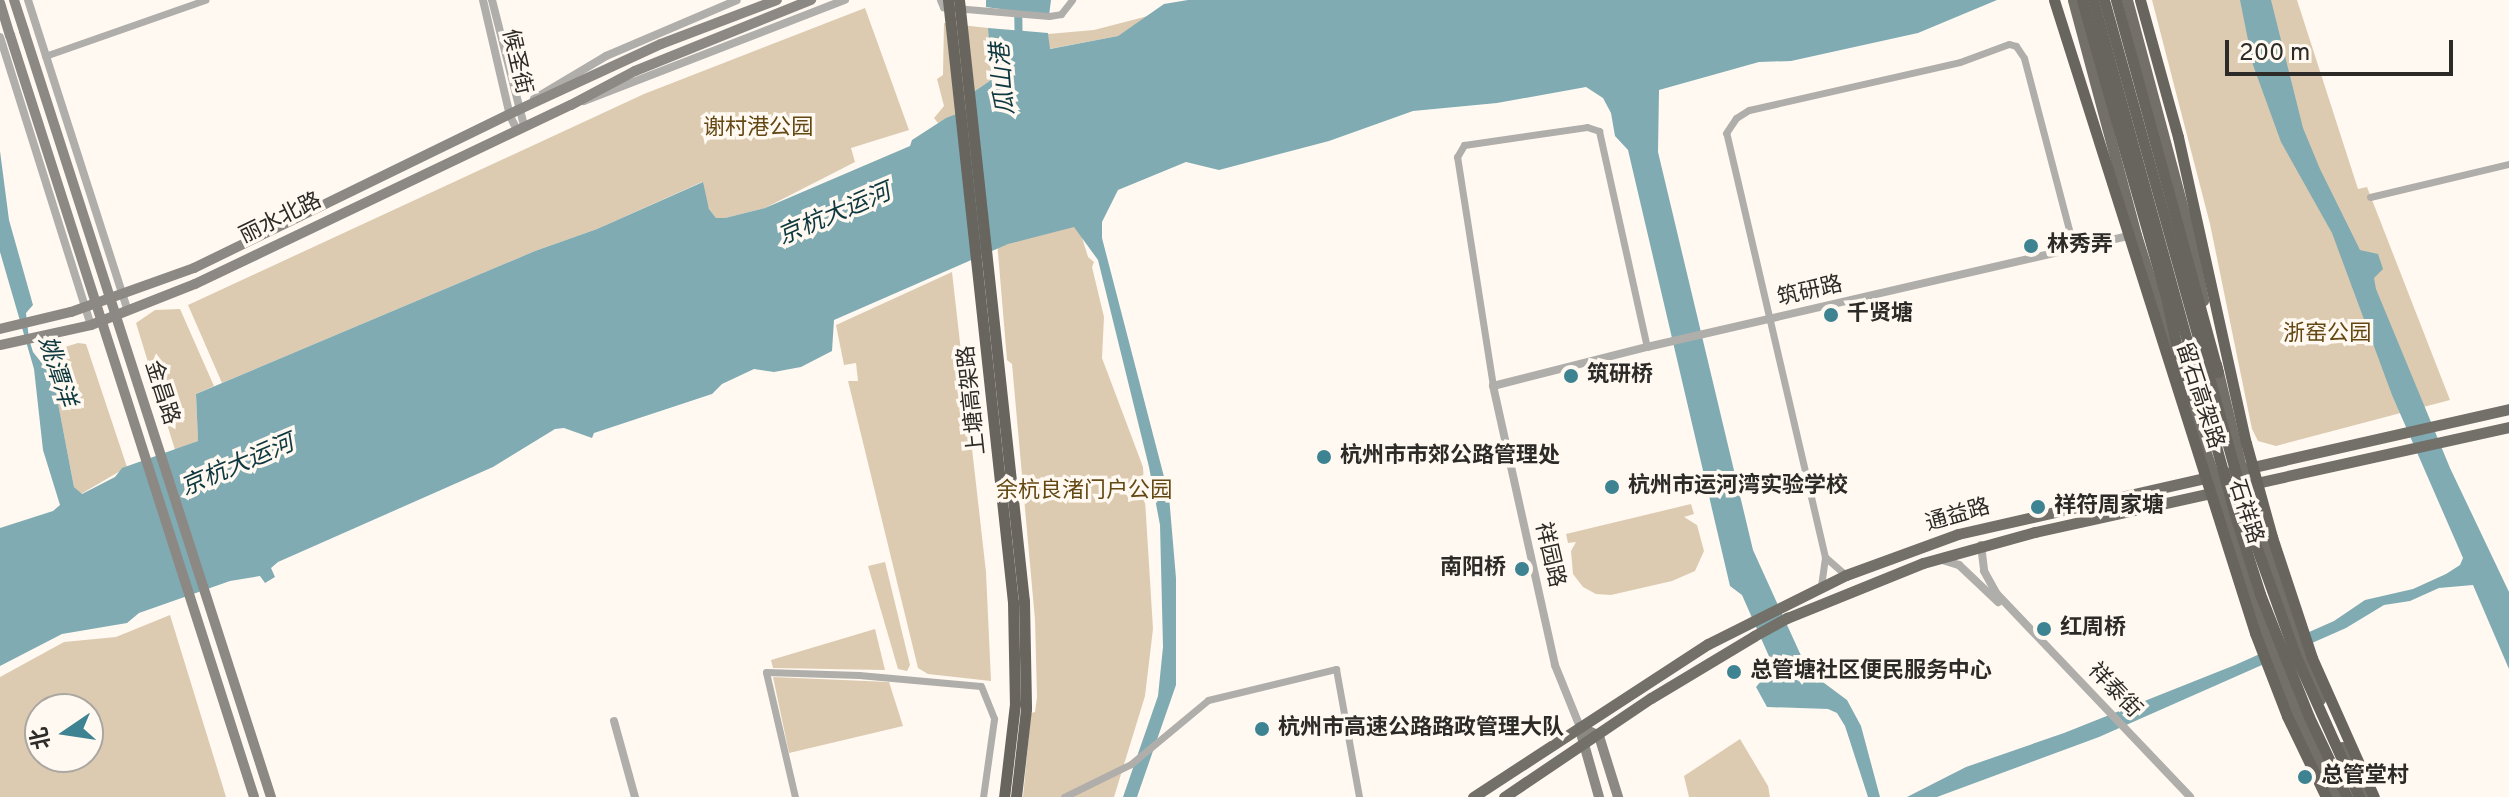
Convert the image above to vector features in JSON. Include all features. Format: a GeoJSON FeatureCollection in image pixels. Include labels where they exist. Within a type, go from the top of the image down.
{"type":"FeatureCollection","features":[{"type":"Feature","properties":{"kind":"highway","name":"上塘高架路"},"geometry":{"type":"LineString","coordinates":[[948,0],[1013,602],[1015,704],[1004,797]]}},
{"type":"Feature","properties":{"kind":"highway","name":"上塘高架路"},"geometry":{"type":"LineString","coordinates":[[959,0],[1024,601],[1026,709],[1016,797]]}},
{"type":"Feature","properties":{"kind":"highway","name":"留石高架路"},"geometry":{"type":"LineString","coordinates":[[2054,0],[2255,633],[2287,716],[2326,797]]}},
{"type":"Feature","properties":{"kind":"highway"},"geometry":{"type":"LineString","coordinates":[[2082,0],[2167,301],[2188,399]]}},
{"type":"Feature","properties":{"kind":"highway","name":"留石高架路"},"geometry":{"type":"LineString","coordinates":[[2093,0],[2235,515],[2260,594],[2309,717],[2347,797]]}},
{"type":"Feature","properties":{"kind":"highway","name":"留石高架路"},"geometry":{"type":"LineString","coordinates":[[2104,0],[2256,546],[2302,672],[2359,797]]}},
{"type":"Feature","properties":{"kind":"highway"},"geometry":{"type":"LineString","coordinates":[[2116,0],[2218,372]]}},
{"type":"Feature","properties":{"kind":"highway","name":"留石高架路"},"geometry":{"type":"LineString","coordinates":[[2140,0],[2178,137],[2246,443],[2272,537],[2312,658],[2374,797]]}},
{"type":"Feature","properties":{"kind":"main road","name":"金昌路"},"geometry":{"type":"LineString","coordinates":[[14,0],[271,797]]}},
{"type":"Feature","properties":{"kind":"main road","name":"丽水北路"},"geometry":{"type":"LineString","coordinates":[[4,328],[122,295],[194,268],[661,44],[777,0]]}},
{"type":"Feature","properties":{"kind":"main road","name":"丽水北路"},"geometry":{"type":"LineString","coordinates":[[0,345],[91,325],[195,284],[692,45],[811,0]]}},
{"type":"Feature","properties":{"kind":"main road","name":"石祥路"},"geometry":{"type":"LineString","coordinates":[[2073,0],[2136,235],[2217,490],[2269,644],[2336,797]]}},
{"type":"Feature","properties":{"kind":"main road","name":"石祥路"},"geometry":{"type":"LineString","coordinates":[[2127,0],[2188,228],[2245,484],[2325,712],[2367,797]]}},
{"type":"Feature","properties":{"kind":"main road","name":"金昌路"},"geometry":{"type":"LineString","coordinates":[[0,3],[5,36],[254,797]]}},
{"type":"Feature","properties":{"kind":"main road","name":"通益路"},"geometry":{"type":"LineString","coordinates":[[1473,797],[1745,623],[1846,575],[1958,534],[2509,409]]}},
{"type":"Feature","properties":{"kind":"main road","name":"通益路"},"geometry":{"type":"LineString","coordinates":[[1504,797],[1584,747],[1651,698],[1754,636],[1787,618],[1934,559],[1981,545],[2217,490],[2509,427]]}},
{"type":"Feature","properties":{"kind":"main road"},"geometry":{"type":"LineString","coordinates":[[2035,532],[2056,511]]}},
{"type":"Feature","properties":{"kind":"main road"},"geometry":{"type":"LineString","coordinates":[[1580,727],[1599,736],[1618,797]]}},
{"type":"Feature","properties":{"kind":"main road","name":"祥园路"},"geometry":{"type":"LineString","coordinates":[[1580,727],[1599,797]]}},
{"type":"Feature","properties":{"kind":"street"},"geometry":{"type":"LineString","coordinates":[[28,0],[127,309]]}},
{"type":"Feature","properties":{"kind":"street"},"geometry":{"type":"LineString","coordinates":[[45,56],[205,0]]}},
{"type":"Feature","properties":{"kind":"street","name":"候圣街"},"geometry":{"type":"LineString","coordinates":[[483,0],[520,128]]}},
{"type":"Feature","properties":{"kind":"street","name":"候圣街"},"geometry":{"type":"LineString","coordinates":[[492,0],[514,113]]}},
{"type":"Feature","properties":{"kind":"street","name":"丽水北路"},"geometry":{"type":"LineString","coordinates":[[514,113],[606,56],[737,0]]}},
{"type":"Feature","properties":{"kind":"street","name":"丽水北路"},"geometry":{"type":"LineString","coordinates":[[571,105],[598,98],[718,47],[845,0]]}},
{"type":"Feature","properties":{"kind":"street"},"geometry":{"type":"LineString","coordinates":[[940,0],[943,7],[1049,16],[1061,14],[1072,0]]}},
{"type":"Feature","properties":{"kind":"street","name":"金昌路"},"geometry":{"type":"LineString","coordinates":[[5,36],[91,325]]}},
{"type":"Feature","properties":{"kind":"street"},"geometry":{"type":"LineString","coordinates":[[1821,586],[1825,557],[1726,133],[1736,118],[1749,110],[1960,62],[2009,44],[2016,46],[2024,58],[2074,249]]}},
{"type":"Feature","properties":{"kind":"street"},"geometry":{"type":"LineString","coordinates":[[1493,386],[1457,157],[1464,145],[1587,127],[1599,131],[1647,347]]}},
{"type":"Feature","properties":{"kind":"street"},"geometry":{"type":"LineString","coordinates":[[2370,197],[2509,164]]}},
{"type":"Feature","properties":{"kind":"street","name":"筑研路"},"geometry":{"type":"LineString","coordinates":[[1493,386],[1647,347],[2136,235]]}},
{"type":"Feature","properties":{"kind":"street","name":"祥园路"},"geometry":{"type":"LineString","coordinates":[[1493,386],[1552,651],[1580,727]]}},
{"type":"Feature","properties":{"kind":"street","name":"祥泰街"},"geometry":{"type":"LineString","coordinates":[[1981,545],[1984,571],[2012,610],[2190,797]]}},
{"type":"Feature","properties":{"kind":"street"},"geometry":{"type":"LineString","coordinates":[[1825,557],[1846,575]]}},
{"type":"Feature","properties":{"kind":"street","name":"祥泰街"},"geometry":{"type":"LineString","coordinates":[[1934,559],[1959,565],[2003,607],[2012,610]]}},
{"type":"Feature","properties":{"kind":"street"},"geometry":{"type":"LineString","coordinates":[[1064,797],[1131,764],[1208,700],[1336,669],[1359,797]]}},
{"type":"Feature","properties":{"kind":"street"},"geometry":{"type":"LineString","coordinates":[[795,797],[766,672],[859,675],[981,686],[994,719],[983,797]]}},
{"type":"Feature","properties":{"kind":"street"},"geometry":{"type":"LineString","coordinates":[[614,721],[635,797]]}},
{"type":"Feature","properties":{"kind":"green space","name":"浙窑公园"},"geometry":{"type":"Polygon","coordinates":[[[2152,0],[2297,0],[2358,189],[2367,187],[2450,400],[2276,446],[2258,441],[2252,429],[2210,224],[2152,0]]]}},
{"type":"Feature","properties":{"kind":"green space","name":"谢村港公园"},"geometry":{"type":"Polygon","coordinates":[[[865,8],[909,130],[851,148],[855,162],[765,208],[725,218],[716,218],[709,209],[702,182],[597,229],[535,251],[222,383],[188,305],[644,94],[865,8]]]}},
{"type":"Feature","properties":{"kind":"green space"},"geometry":{"type":"Polygon","coordinates":[[[1148,16],[1118,36],[1049,49],[1048,34],[1094,30],[1148,16]]]}},
{"type":"Feature","properties":{"kind":"green space"},"geometry":{"type":"Polygon","coordinates":[[[944,23],[988,28],[991,80],[966,97],[967,110],[938,123],[934,118],[944,106],[937,79],[943,75],[944,23]]]}},
{"type":"Feature","properties":{"kind":"green space","name":"余杭良渚门户公园"},"geometry":{"type":"Polygon","coordinates":[[[1068,210],[1086,225],[1081,234],[1088,257],[1094,262],[1092,267],[1104,317],[1102,358],[1143,467],[1153,629],[1145,696],[1114,797],[1023,797],[1031,713],[1035,712],[1037,697],[1035,620],[1012,364],[1007,360],[997,241],[1068,210]]]}},
{"type":"Feature","properties":{"kind":"green space"},"geometry":{"type":"Polygon","coordinates":[[[952,272],[986,572],[991,681],[928,674],[918,668],[848,381],[858,381],[856,363],[844,365],[836,325],[952,272]]]}},
{"type":"Feature","properties":{"kind":"green space"},"geometry":{"type":"Polygon","coordinates":[[[180,309],[214,386],[196,394],[198,441],[175,450],[136,323],[155,310],[180,309]]]}},
{"type":"Feature","properties":{"kind":"green space"},"geometry":{"type":"Polygon","coordinates":[[[78,343],[86,344],[127,467],[81,494],[74,487],[48,352],[78,343]]]}},
{"type":"Feature","properties":{"kind":"green space"},"geometry":{"type":"Polygon","coordinates":[[[1691,504],[1694,514],[1684,517],[1697,525],[1704,551],[1695,571],[1672,581],[1611,595],[1596,594],[1583,587],[1573,574],[1571,551],[1576,542],[1568,543],[1566,534],[1691,504]]]}},
{"type":"Feature","properties":{"kind":"green space"},"geometry":{"type":"Polygon","coordinates":[[[885,562],[910,665],[907,671],[898,669],[868,566],[885,562]]]}},
{"type":"Feature","properties":{"kind":"green space"},"geometry":{"type":"Polygon","coordinates":[[[170,615],[226,797],[0,797],[0,677],[64,642],[116,637],[170,615]]]}},
{"type":"Feature","properties":{"kind":"green space"},"geometry":{"type":"Polygon","coordinates":[[[875,629],[885,670],[773,668],[771,660],[875,629]]]}},
{"type":"Feature","properties":{"kind":"green space"},"geometry":{"type":"Polygon","coordinates":[[[773,677],[889,682],[903,726],[789,753],[773,677]]]}},
{"type":"Feature","properties":{"kind":"green space"},"geometry":{"type":"Polygon","coordinates":[[[1740,739],[1768,786],[1770,797],[1689,797],[1684,776],[1740,739]]]}},
{"type":"Feature","properties":{"kind":"water"},"geometry":{"type":"Polygon","coordinates":[[[986,0],[1051,0],[1049,16],[986,7],[986,0]]]}},
{"type":"Feature","properties":{"kind":"water","name":"京杭大运河"},"geometry":{"type":"Polygon","coordinates":[[[1188,0],[1997,0],[1918,33],[1791,61],[1759,62],[1659,90],[1658,152],[1753,550],[1808,671],[1847,700],[1861,726],[1880,797],[1868,797],[1845,726],[1837,713],[1828,709],[1767,707],[1756,687],[1772,668],[1771,661],[1742,595],[1730,586],[1628,150],[1615,136],[1611,113],[1603,98],[1586,87],[1497,103],[1413,111],[1329,141],[1219,170],[1186,162],[1118,190],[1102,222],[1102,238],[1169,496],[1176,578],[1176,685],[1137,797],[1123,797],[1158,696],[1163,647],[1160,525],[1149,467],[1098,260],[1074,227],[1008,244],[834,320],[832,351],[801,367],[774,372],[754,369],[722,384],[712,394],[594,433],[592,438],[564,428],[555,429],[493,467],[278,562],[271,568],[275,577],[265,583],[260,576],[230,581],[139,613],[127,623],[62,634],[0,666],[0,528],[53,511],[60,505],[43,450],[34,369],[0,252],[0,151],[9,220],[33,305],[26,313],[29,339],[33,352],[53,377],[74,487],[82,494],[115,477],[122,468],[198,441],[196,394],[535,251],[597,229],[703,182],[709,209],[716,218],[725,218],[765,208],[910,146],[912,140],[946,118],[967,110],[966,97],[991,80],[988,28],[1048,33],[1050,49],[1118,36],[1164,4],[1188,0]]]}},
{"type":"Feature","properties":{"kind":"water"},"geometry":{"type":"Polygon","coordinates":[[[2240,0],[2271,0],[2303,128],[2320,169],[2360,250],[2378,254],[2383,269],[2374,278],[2376,289],[2450,468],[2509,592],[2509,669],[2473,585],[2439,588],[2410,601],[2384,605],[2346,628],[2099,737],[1937,797],[1907,797],[1966,767],[2064,733],[2235,665],[2334,621],[2365,600],[2413,589],[2446,574],[2460,565],[2463,558],[2392,395],[2332,233],[2281,142],[2253,65],[2240,0]]]}},
{"type":"Feature","properties":{"kind":"waterway","name":"瓜山港"},"geometry":{"type":"LineString","coordinates":[[1018,0],[1019,39]]}},
{"type":"Feature","properties":{"kind":"place","name":"林秀弄"},"geometry":{"type":"Point","coordinates":[2031,246]}},
{"type":"Feature","properties":{"kind":"place","name":"千贤塘"},"geometry":{"type":"Point","coordinates":[1831,315]}},
{"type":"Feature","properties":{"kind":"place","name":"筑研桥"},"geometry":{"type":"Point","coordinates":[1571,376]}},
{"type":"Feature","properties":{"kind":"place","name":"杭州市市郊公路管理处"},"geometry":{"type":"Point","coordinates":[1324,457]}},
{"type":"Feature","properties":{"kind":"place","name":"杭州市运河湾实验学校"},"geometry":{"type":"Point","coordinates":[1612,487]}},
{"type":"Feature","properties":{"kind":"place","name":"祥符周家塘"},"geometry":{"type":"Point","coordinates":[2038,507]}},
{"type":"Feature","properties":{"kind":"place","name":"南阳桥"},"geometry":{"type":"Point","coordinates":[1522,569]}},
{"type":"Feature","properties":{"kind":"place","name":"红周桥"},"geometry":{"type":"Point","coordinates":[2044,629]}},
{"type":"Feature","properties":{"kind":"place","name":"总管塘社区便民服务中心"},"geometry":{"type":"Point","coordinates":[1734,672]}},
{"type":"Feature","properties":{"kind":"place","name":"杭州市高速公路路政管理大队"},"geometry":{"type":"Point","coordinates":[1262,729]}},
{"type":"Feature","properties":{"kind":"place","name":"总管堂村"},"geometry":{"type":"Point","coordinates":[2305,777]}},
{"type":"Feature","properties":{"kind":"water label","name":"姚潭洋"},"geometry":{"type":"Point","coordinates":[55,372]}}]}
